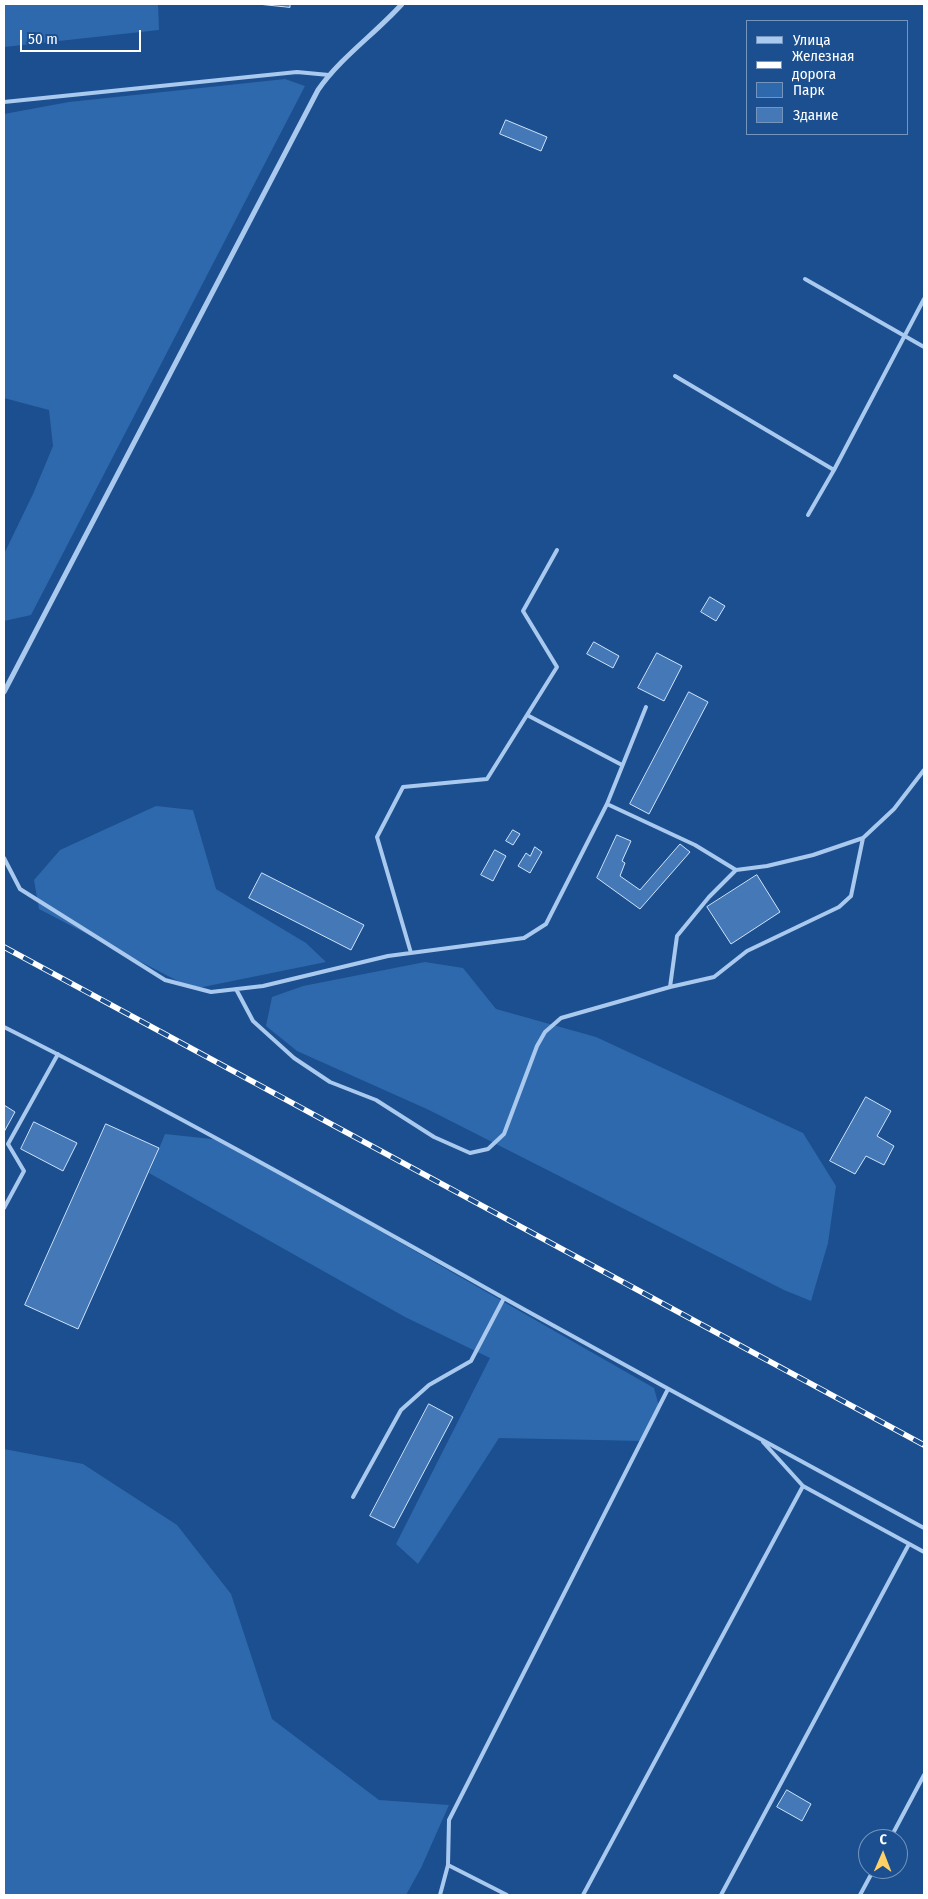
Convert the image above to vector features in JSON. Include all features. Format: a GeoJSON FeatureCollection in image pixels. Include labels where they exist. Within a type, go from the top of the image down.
{"type":"FeatureCollection","features":[{"type":"Feature","properties":{"kind":"street"},"geometry":{"type":"LineString","coordinates":[[4,692],[313,99],[329,75],[402,4]]}},
{"type":"Feature","properties":{"kind":"lane"},"geometry":{"type":"LineString","coordinates":[[4,102],[297,72],[329,75]]}},
{"type":"Feature","properties":{"kind":"lane"},"geometry":{"type":"LineString","coordinates":[[805,279],[924,347]]}},
{"type":"Feature","properties":{"kind":"lane"},"geometry":{"type":"LineString","coordinates":[[808,515],[834,470],[924,299]]}},
{"type":"Feature","properties":{"kind":"lane"},"geometry":{"type":"LineString","coordinates":[[675,376],[834,470]]}},
{"type":"Feature","properties":{"kind":"lane"},"geometry":{"type":"LineString","coordinates":[[412,953],[377,838],[403,787],[487,779],[557,667],[523,611],[557,550]]}},
{"type":"Feature","properties":{"kind":"lane"},"geometry":{"type":"LineString","coordinates":[[4,858],[20,889],[165,980],[211,992],[263,986],[388,956],[524,938],[546,924],[607,804],[646,707]]}},
{"type":"Feature","properties":{"kind":"lane"},"geometry":{"type":"LineString","coordinates":[[527,715],[622,765]]}},
{"type":"Feature","properties":{"kind":"lane"},"geometry":{"type":"LineString","coordinates":[[670,987],[676,936],[709,897],[736,870],[767,866],[813,855],[863,838],[894,809],[924,770]]}},
{"type":"Feature","properties":{"kind":"lane"},"geometry":{"type":"LineString","coordinates":[[607,804],[695,846],[736,870]]}},
{"type":"Feature","properties":{"kind":"lane"},"geometry":{"type":"LineString","coordinates":[[236,989],[253,1021],[294,1058],[330,1082],[376,1100],[434,1137],[470,1153],[488,1149],[504,1134],[537,1046],[545,1032],[562,1018],[670,987],[714,977],[747,950],[839,907],[850,896],[863,838]]}},
{"type":"Feature","properties":{"kind":"lane"},"geometry":{"type":"LineString","coordinates":[[4,1027],[124,1087],[222,1140],[668,1389],[924,1528]]}},
{"type":"Feature","properties":{"kind":"lane"},"geometry":{"type":"LineString","coordinates":[[4,1208],[24,1171],[8,1144],[58,1054]]}},
{"type":"Feature","properties":{"kind":"lane"},"geometry":{"type":"LineString","coordinates":[[353,1497],[401,1410],[429,1386],[471,1361],[504,1298]]}},
{"type":"Feature","properties":{"kind":"lane"},"geometry":{"type":"LineString","coordinates":[[440,1895],[448,1865],[449,1820],[668,1389]]}},
{"type":"Feature","properties":{"kind":"lane"},"geometry":{"type":"LineString","coordinates":[[761,1440],[802,1486],[924,1552]]}},
{"type":"Feature","properties":{"kind":"lane"},"geometry":{"type":"LineString","coordinates":[[583,1895],[802,1486]]}},
{"type":"Feature","properties":{"kind":"lane"},"geometry":{"type":"LineString","coordinates":[[720,1895],[909,1544]]}},
{"type":"Feature","properties":{"kind":"lane"},"geometry":{"type":"LineString","coordinates":[[895,1829],[924,1775]]}},
{"type":"Feature","properties":{"kind":"lane"},"geometry":{"type":"LineString","coordinates":[[448,1865],[506,1895]]}},
{"type":"Feature","properties":{"kind":"lane"},"geometry":{"type":"LineString","coordinates":[[860,1895],[869,1879]]}},
{"type":"Feature","properties":{"kind":"green space"},"geometry":{"type":"Polygon","coordinates":[[[4,4],[158,4],[159,30],[4,47],[4,4]]]}},
{"type":"Feature","properties":{"kind":"green space"},"geometry":{"type":"Polygon","coordinates":[[[285,79],[305,86],[31,615],[4,621],[4,554],[33,494],[53,446],[49,410],[4,398],[4,114],[69,102],[285,79]]]}},
{"type":"Feature","properties":{"kind":"green space"},"geometry":{"type":"Polygon","coordinates":[[[156,806],[193,810],[216,889],[306,943],[326,962],[193,989],[39,909],[34,880],[60,850],[156,806]]]}},
{"type":"Feature","properties":{"kind":"green space"},"geometry":{"type":"Polygon","coordinates":[[[425,962],[463,968],[496,1009],[596,1037],[803,1133],[836,1186],[828,1243],[811,1301],[784,1290],[429,1110],[297,1051],[266,1026],[272,997],[303,986],[425,962]]]}},
{"type":"Feature","properties":{"kind":"green space"},"geometry":{"type":"Polygon","coordinates":[[[165,1134],[221,1140],[654,1388],[660,1410],[644,1441],[499,1438],[418,1564],[396,1544],[490,1358],[405,1317],[149,1173],[165,1134]]]}},
{"type":"Feature","properties":{"kind":"green space"},"geometry":{"type":"Polygon","coordinates":[[[4,1449],[83,1464],[177,1525],[231,1594],[272,1719],[379,1800],[449,1805],[421,1868],[406,1895],[4,1895],[4,1449]]]}},
{"type":"Feature","properties":{"kind":"building"},"geometry":{"type":"Polygon","coordinates":[[[258,4],[290,4],[290,7],[258,4]]]}},
{"type":"Feature","properties":{"kind":"building"},"geometry":{"type":"Polygon","coordinates":[[[506,120],[547,137],[541,151],[500,134],[506,120]]]}},
{"type":"Feature","properties":{"kind":"building"},"geometry":{"type":"Polygon","coordinates":[[[710,597],[725,606],[716,621],[701,612],[710,597]]]}},
{"type":"Feature","properties":{"kind":"building"},"geometry":{"type":"Polygon","coordinates":[[[594,642],[619,656],[613,668],[587,654],[594,642]]]}},
{"type":"Feature","properties":{"kind":"building"},"geometry":{"type":"Polygon","coordinates":[[[657,653],[682,666],[664,701],[638,688],[657,653]]]}},
{"type":"Feature","properties":{"kind":"building"},"geometry":{"type":"Polygon","coordinates":[[[689,692],[708,702],[649,814],[630,804],[689,692]]]}},
{"type":"Feature","properties":{"kind":"building"},"geometry":{"type":"Polygon","coordinates":[[[513,830],[520,834],[513,845],[506,841],[513,830]]]}},
{"type":"Feature","properties":{"kind":"building"},"geometry":{"type":"Polygon","coordinates":[[[617,835],[631,841],[622,861],[625,863],[620,876],[640,890],[680,844],[690,852],[640,909],[597,878],[617,835]]]}},
{"type":"Feature","properties":{"kind":"building"},"geometry":{"type":"Polygon","coordinates":[[[535,847],[542,852],[530,873],[518,866],[526,853],[530,856],[535,847]]]}},
{"type":"Feature","properties":{"kind":"building"},"geometry":{"type":"Polygon","coordinates":[[[495,850],[506,856],[493,881],[481,875],[495,850]]]}},
{"type":"Feature","properties":{"kind":"building"},"geometry":{"type":"Polygon","coordinates":[[[262,873],[364,925],[351,950],[249,898],[262,873]]]}},
{"type":"Feature","properties":{"kind":"building"},"geometry":{"type":"Polygon","coordinates":[[[757,875],[780,912],[731,944],[707,907],[757,875]]]}},
{"type":"Feature","properties":{"kind":"building"},"geometry":{"type":"Polygon","coordinates":[[[866,1097],[891,1111],[877,1136],[894,1146],[884,1165],[866,1156],[855,1174],[830,1161],[866,1097]]]}},
{"type":"Feature","properties":{"kind":"building"},"geometry":{"type":"Polygon","coordinates":[[[4,1105],[15,1112],[4,1132],[4,1105]]]}},
{"type":"Feature","properties":{"kind":"building"},"geometry":{"type":"Polygon","coordinates":[[[34,1122],[77,1143],[63,1171],[21,1149],[34,1122]]]}},
{"type":"Feature","properties":{"kind":"building"},"geometry":{"type":"Polygon","coordinates":[[[106,1124],[159,1148],[78,1329],[25,1305],[106,1124]]]}},
{"type":"Feature","properties":{"kind":"building"},"geometry":{"type":"Polygon","coordinates":[[[429,1404],[453,1417],[394,1528],[370,1516],[429,1404]]]}},
{"type":"Feature","properties":{"kind":"building"},"geometry":{"type":"Polygon","coordinates":[[[787,1790],[811,1804],[802,1821],[777,1807],[787,1790]]]}},
{"type":"Feature","properties":{"kind":"railway"},"geometry":{"type":"LineString","coordinates":[[4,947],[924,1445]]}}]}
